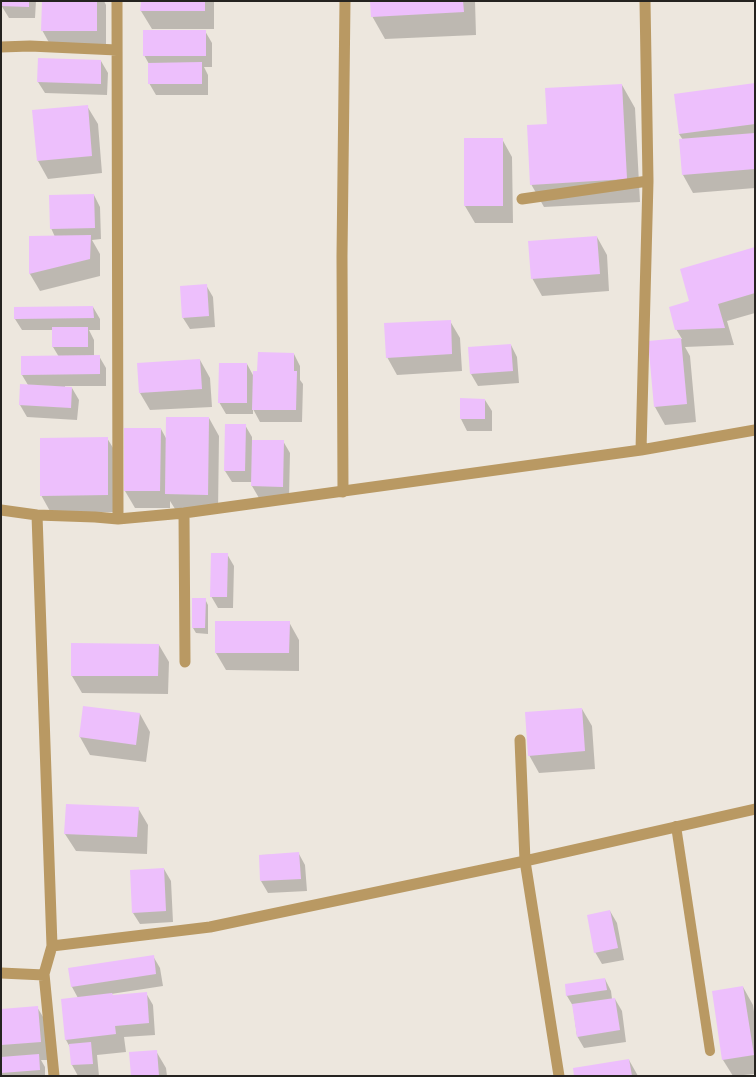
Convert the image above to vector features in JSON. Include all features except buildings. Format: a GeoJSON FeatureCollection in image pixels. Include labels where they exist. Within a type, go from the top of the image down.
{"type":"FeatureCollection","features":[{"type":"Feature","properties":{"kind":"street"},"geometry":{"type":"LineString","coordinates":[[117,1],[118,520]]}},
{"type":"Feature","properties":{"kind":"street"},"geometry":{"type":"LineString","coordinates":[[343,492],[342,256],[345,1]]}},
{"type":"Feature","properties":{"kind":"street"},"geometry":{"type":"LineString","coordinates":[[642,450],[648,180],[645,1]]}},
{"type":"Feature","properties":{"kind":"street"},"geometry":{"type":"LineString","coordinates":[[1,47],[30,46],[117,50]]}},
{"type":"Feature","properties":{"kind":"street"},"geometry":{"type":"LineString","coordinates":[[522,199],[648,180]]}},
{"type":"Feature","properties":{"kind":"street"},"geometry":{"type":"LineString","coordinates":[[1,510],[37,515],[95,517],[118,520],[184,513],[642,450],[755,430]]}},
{"type":"Feature","properties":{"kind":"street"},"geometry":{"type":"LineString","coordinates":[[184,513],[185,662]]}},
{"type":"Feature","properties":{"kind":"street"},"geometry":{"type":"LineString","coordinates":[[37,515],[52,946],[44,974],[54,1076]]}},
{"type":"Feature","properties":{"kind":"street"},"geometry":{"type":"LineString","coordinates":[[520,740],[525,861],[559,1076]]}},
{"type":"Feature","properties":{"kind":"street"},"geometry":{"type":"LineString","coordinates":[[52,946],[210,927],[525,861],[755,809]]}},
{"type":"Feature","properties":{"kind":"street"},"geometry":{"type":"LineString","coordinates":[[1,972],[44,974]]}},
{"type":"Feature","properties":{"kind":"lane"},"geometry":{"type":"LineString","coordinates":[[676,826],[710,1051]]}}]}
